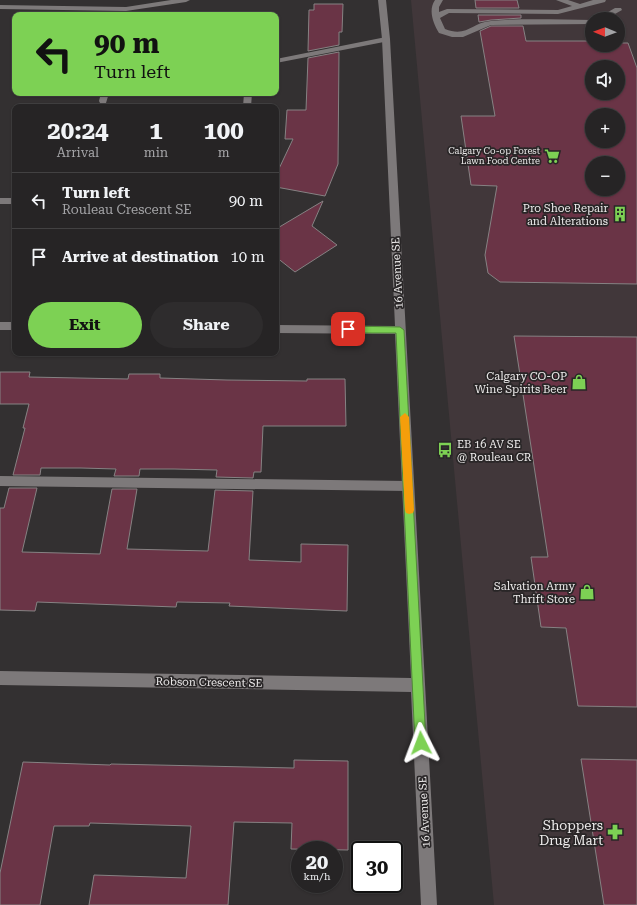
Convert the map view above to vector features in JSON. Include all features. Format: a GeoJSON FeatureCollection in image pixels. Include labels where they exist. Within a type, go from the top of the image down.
{"type":"FeatureCollection","features":[{"type":"Feature","properties":{"kind":"street"},"geometry":{"type":"LineString","coordinates":[[0,7],[125,12],[186,0]]}},
{"type":"Feature","properties":{"kind":"street","name":"16 Avenue SE"},"geometry":{"type":"LineString","coordinates":[[382,0],[386,40],[429,905]]}},
{"type":"Feature","properties":{"kind":"street"},"geometry":{"type":"LineString","coordinates":[[439,0],[435,6],[442,31],[458,36],[468,34],[490,23],[585,22]]}},
{"type":"Feature","properties":{"kind":"street"},"geometry":{"type":"LineString","coordinates":[[560,0],[580,6]]}},
{"type":"Feature","properties":{"kind":"street"},"geometry":{"type":"LineString","coordinates":[[437,17],[447,11],[558,12],[602,0]]}},
{"type":"Feature","properties":{"kind":"street"},"geometry":{"type":"LineString","coordinates":[[614,12],[618,10]]}},
{"type":"Feature","properties":{"kind":"street"},"geometry":{"type":"LineString","coordinates":[[279,60],[386,40]]}},
{"type":"Feature","properties":{"kind":"street"},"geometry":{"type":"LineString","coordinates":[[0,201],[12,201]]}},
{"type":"Feature","properties":{"kind":"street"},"geometry":{"type":"LineString","coordinates":[[0,326],[12,326]]}},
{"type":"Feature","properties":{"kind":"street"},"geometry":{"type":"LineString","coordinates":[[279,329],[400,330]]}},
{"type":"Feature","properties":{"kind":"street"},"geometry":{"type":"LineString","coordinates":[[0,481],[408,486]]}},
{"type":"Feature","properties":{"kind":"street","name":"Robson Crescent SE"},"geometry":{"type":"LineString","coordinates":[[0,678],[417,685]]}},
{"type":"Feature","properties":{"kind":"shaded area"},"geometry":{"type":"Polygon","coordinates":[[[411,0],[637,0],[637,905],[494,905],[411,0]]]}},
{"type":"Feature","properties":{"kind":"building"},"geometry":{"type":"Polygon","coordinates":[[[475,0],[517,0],[519,8],[476,8],[475,0]]]}},
{"type":"Feature","properties":{"kind":"building"},"geometry":{"type":"Polygon","coordinates":[[[314,4],[343,4],[342,32],[339,32],[339,45],[308,51],[309,10],[314,10],[314,4]]]}},
{"type":"Feature","properties":{"kind":"building"},"geometry":{"type":"Polygon","coordinates":[[[478,15],[521,15],[521,18],[479,22],[478,15]]]}},
{"type":"Feature","properties":{"kind":"building","name":"Calgary Co-op Forest Lawn Food Centre"},"geometry":{"type":"Polygon","coordinates":[[[491,26],[523,26],[526,41],[585,41],[585,52],[625,52],[625,43],[628,43],[637,68],[637,284],[500,282],[488,273],[485,255],[497,186],[471,185],[461,116],[495,116],[480,31],[491,26]]]}},
{"type":"Feature","properties":{"kind":"building"},"geometry":{"type":"Polygon","coordinates":[[[339,52],[338,164],[325,196],[279,188],[279,169],[293,139],[285,139],[287,110],[306,110],[308,58],[339,52]]]}},
{"type":"Feature","properties":{"kind":"building"},"geometry":{"type":"Polygon","coordinates":[[[323,201],[312,226],[337,245],[295,272],[279,259],[279,227],[323,201]]]}},
{"type":"Feature","properties":{"kind":"building","name":"Salvation Army Thrift Store"},"geometry":{"type":"Polygon","coordinates":[[[514,336],[637,337],[637,707],[578,706],[566,628],[541,627],[531,557],[548,557],[514,336]]]}},
{"type":"Feature","properties":{"kind":"building"},"geometry":{"type":"Polygon","coordinates":[[[0,372],[30,372],[29,377],[128,379],[129,374],[160,374],[160,378],[227,380],[307,381],[307,379],[345,379],[346,426],[263,426],[261,472],[254,472],[253,478],[216,477],[217,470],[174,469],[140,469],[139,476],[114,476],[116,469],[41,468],[40,475],[13,475],[25,428],[23,428],[29,404],[0,404],[0,372]]]}},
{"type":"Feature","properties":{"kind":"building"},"geometry":{"type":"Polygon","coordinates":[[[9,488],[37,488],[22,552],[100,554],[112,489],[137,489],[127,549],[208,551],[215,490],[253,491],[249,560],[301,562],[301,544],[348,545],[347,611],[229,606],[230,603],[177,602],[176,607],[37,602],[35,611],[0,610],[0,508],[4,508],[9,488]]]}},
{"type":"Feature","properties":{"kind":"building","name":"Shoppers Drug Mart"},"geometry":{"type":"Polygon","coordinates":[[[581,759],[637,760],[637,905],[604,905],[581,759]]]}},
{"type":"Feature","properties":{"kind":"building"},"geometry":{"type":"Polygon","coordinates":[[[294,760],[348,761],[348,850],[343,850],[343,841],[291,841],[292,823],[234,822],[228,905],[89,905],[94,875],[186,878],[191,826],[90,823],[89,826],[54,826],[40,905],[0,905],[0,873],[23,762],[294,768],[294,760]]]}},
{"type":"Feature","properties":{"kind":"slow traffic"},"geometry":{"type":"LineString","coordinates":[[405,417],[409,510]]}},
{"type":"Feature","properties":{"kind":"place","name":"Calgary Co-op Forest Lawn Food Centre"},"geometry":{"type":"Point","coordinates":[552,156]}},
{"type":"Feature","properties":{"kind":"place","name":"Pro Shoe Repair and Alterations"},"geometry":{"type":"Point","coordinates":[620,214]}},
{"type":"Feature","properties":{"kind":"place","name":"Calgary CO-OP Wine Spirits Beer"},"geometry":{"type":"Point","coordinates":[579,382]}},
{"type":"Feature","properties":{"kind":"place","name":"EB 16 AV SE @ Rouleau CR"},"geometry":{"type":"Point","coordinates":[445,450]}},
{"type":"Feature","properties":{"kind":"place","name":"Salvation Army Thrift Store"},"geometry":{"type":"Point","coordinates":[587,592]}},
{"type":"Feature","properties":{"kind":"place","name":"Shoppers Drug Mart"},"geometry":{"type":"Point","coordinates":[615,832]}},
{"type":"Feature","properties":{"kind":"route"},"geometry":{"type":"LineString","coordinates":[[348,329],[400,330],[421,743]]}}]}
